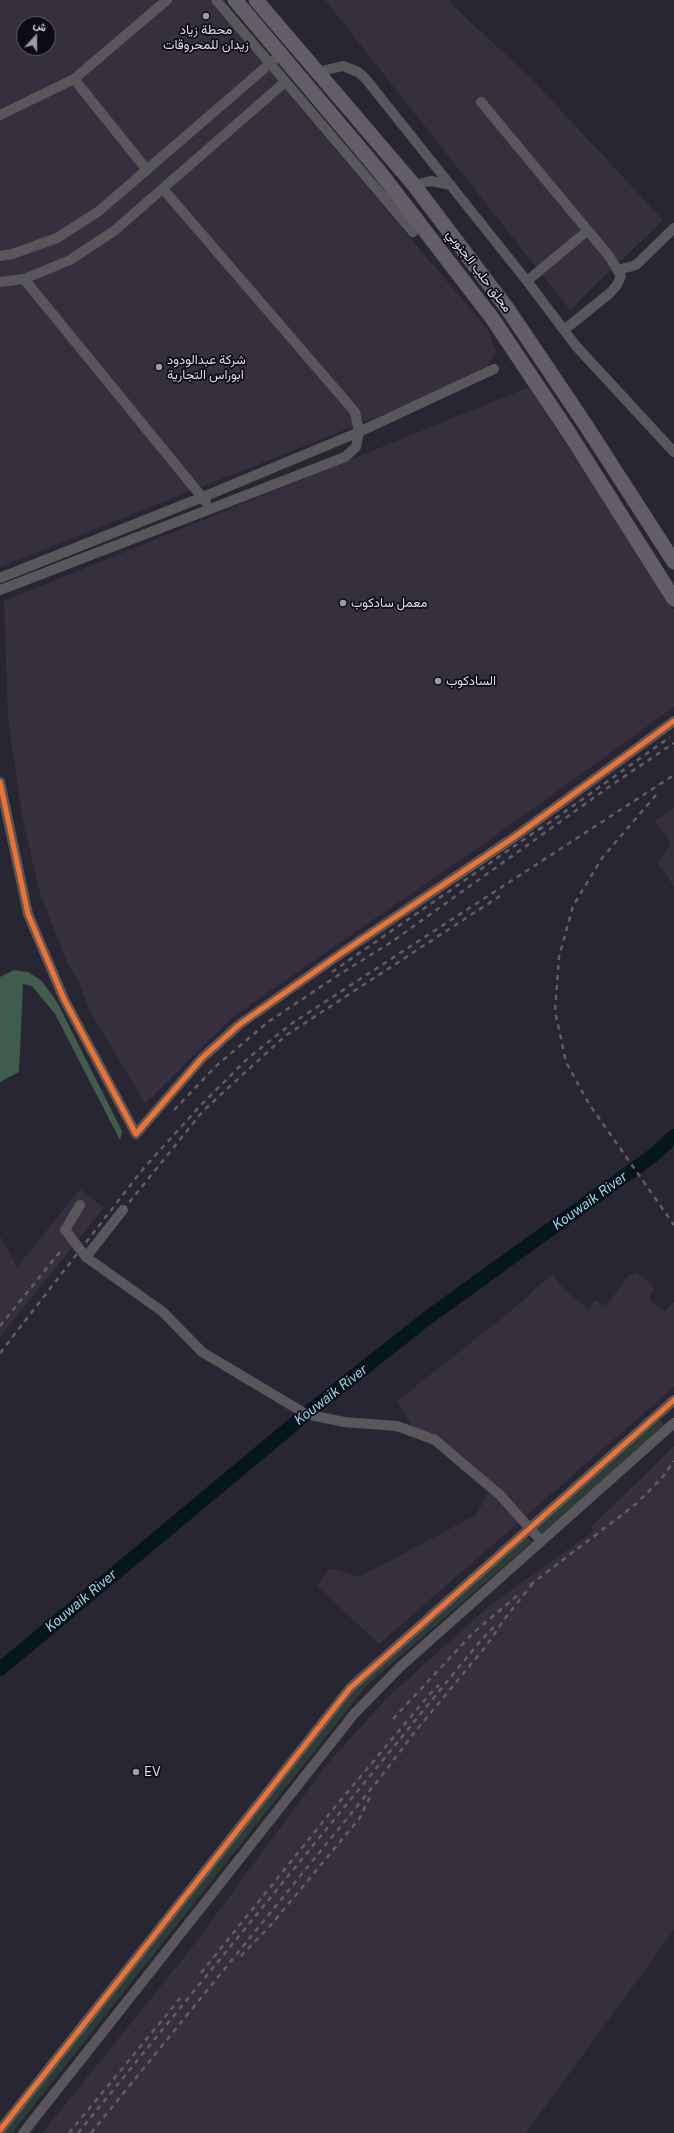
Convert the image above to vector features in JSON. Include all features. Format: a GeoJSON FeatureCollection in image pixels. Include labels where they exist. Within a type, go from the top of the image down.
{"type":"FeatureCollection","features":[{"type":"Feature","properties":{"kind":"highway"},"geometry":{"type":"LineString","coordinates":[[235,0],[379,171],[492,318],[569,433],[674,598]]}},
{"type":"Feature","properties":{"kind":"highway","name":"محلق حلب الجنوبي"},"geometry":{"type":"LineString","coordinates":[[256,0],[414,186],[507,308],[585,424],[674,562]]}},
{"type":"Feature","properties":{"kind":"street"},"geometry":{"type":"LineString","coordinates":[[0,115],[74,80],[167,0]]}},
{"type":"Feature","properties":{"kind":"street"},"geometry":{"type":"LineString","coordinates":[[216,0],[413,232]]}},
{"type":"Feature","properties":{"kind":"street"},"geometry":{"type":"LineString","coordinates":[[0,256],[12,254],[57,238],[99,211],[281,54]]}},
{"type":"Feature","properties":{"kind":"street"},"geometry":{"type":"LineString","coordinates":[[317,72],[343,66],[358,72],[451,185],[576,346],[674,452]]}},
{"type":"Feature","properties":{"kind":"street"},"geometry":{"type":"LineString","coordinates":[[74,80],[147,170]]}},
{"type":"Feature","properties":{"kind":"street"},"geometry":{"type":"LineString","coordinates":[[0,282],[24,279],[70,260],[114,231],[285,82]]}},
{"type":"Feature","properties":{"kind":"street"},"geometry":{"type":"LineString","coordinates":[[481,102],[609,256],[621,276],[617,285],[564,330]]}},
{"type":"Feature","properties":{"kind":"street"},"geometry":{"type":"LineString","coordinates":[[414,186],[431,181],[451,185]]}},
{"type":"Feature","properties":{"kind":"street"},"geometry":{"type":"LineString","coordinates":[[0,590],[211,507],[345,457],[356,447],[359,432],[358,419],[349,404],[163,189]]}},
{"type":"Feature","properties":{"kind":"street"},"geometry":{"type":"LineString","coordinates":[[618,270],[636,265],[674,228]]}},
{"type":"Feature","properties":{"kind":"street"},"geometry":{"type":"LineString","coordinates":[[527,281],[587,231]]}},
{"type":"Feature","properties":{"kind":"street"},"geometry":{"type":"LineString","coordinates":[[24,279],[211,507]]}},
{"type":"Feature","properties":{"kind":"street"},"geometry":{"type":"LineString","coordinates":[[0,578],[203,497],[359,432],[494,369]]}},
{"type":"Feature","properties":{"kind":"street"},"geometry":{"type":"LineString","coordinates":[[106,536],[110,546]]}},
{"type":"Feature","properties":{"kind":"street"},"geometry":{"type":"LineString","coordinates":[[0,782],[28,914],[64,998],[136,1134],[202,1058],[240,1024],[343,952],[513,838],[674,720]]}},
{"type":"Feature","properties":{"kind":"street"},"geometry":{"type":"LineString","coordinates":[[80,1205],[65,1230],[86,1256],[163,1312],[202,1352],[306,1414],[344,1422],[397,1426],[435,1440],[500,1495],[541,1541]]}},
{"type":"Feature","properties":{"kind":"street"},"geometry":{"type":"LineString","coordinates":[[86,1256],[123,1210]]}},
{"type":"Feature","properties":{"kind":"street"},"geometry":{"type":"LineString","coordinates":[[0,2130],[350,1688],[674,1400]]}},
{"type":"Feature","properties":{"kind":"street"},"geometry":{"type":"LineString","coordinates":[[24,2133],[354,1714],[400,1667],[674,1423]]}},
{"type":"Feature","properties":{"kind":"shaded area"},"geometry":{"type":"Polygon","coordinates":[[[0,0],[209,0],[489,331],[496,352],[487,366],[473,379],[0,567],[0,0]]]}},
{"type":"Feature","properties":{"kind":"shaded area"},"geometry":{"type":"Polygon","coordinates":[[[325,0],[452,0],[450,3],[530,77],[663,220],[570,310],[325,0]]]}},
{"type":"Feature","properties":{"kind":"shaded area"},"geometry":{"type":"Polygon","coordinates":[[[529,387],[674,610],[674,707],[502,831],[234,1016],[145,1104],[89,1010],[80,984],[68,965],[40,894],[22,815],[8,718],[4,601],[529,387]]]}},
{"type":"Feature","properties":{"kind":"shaded area"},"geometry":{"type":"Polygon","coordinates":[[[674,807],[674,886],[658,864],[671,843],[655,821],[674,807]]]}},
{"type":"Feature","properties":{"kind":"shaded area"},"geometry":{"type":"Polygon","coordinates":[[[80,1189],[104,1208],[0,1337],[0,1236],[17,1267],[80,1189]]]}},
{"type":"Feature","properties":{"kind":"shaded area"},"geometry":{"type":"Polygon","coordinates":[[[565,1263],[553,1275],[562,1287],[588,1309],[596,1300],[606,1306],[629,1275],[636,1272],[652,1285],[653,1289],[649,1299],[665,1312],[674,1302],[674,1387],[379,1644],[317,1586],[330,1568],[359,1577],[476,1515],[488,1493],[434,1446],[419,1438],[397,1401],[507,1314],[565,1263]]]}},
{"type":"Feature","properties":{"kind":"shaded area"},"geometry":{"type":"Polygon","coordinates":[[[674,1446],[674,1930],[526,2133],[42,2133],[190,1950],[327,1764],[388,1697],[489,1606],[594,1531],[591,1527],[674,1446]]]}},
{"type":"Feature","properties":{"kind":"green space"},"geometry":{"type":"Polygon","coordinates":[[[14,970],[28,972],[42,981],[57,1002],[122,1131],[120,1140],[55,1014],[32,986],[23,984],[19,1072],[0,1082],[0,977],[14,970]]]}},
{"type":"Feature","properties":{"kind":"green space"},"geometry":{"type":"Polygon","coordinates":[[[660,1420],[665,1426],[540,1535],[535,1529],[660,1420]]]}},
{"type":"Feature","properties":{"kind":"green space"},"geometry":{"type":"Polygon","coordinates":[[[527,1537],[532,1542],[367,1685],[12,2133],[3,2133],[345,1700],[362,1681],[527,1537]]]}},
{"type":"Feature","properties":{"kind":"waterway","name":"Kouwaik River"},"geometry":{"type":"LineString","coordinates":[[0,1669],[306,1414],[430,1316],[655,1154],[674,1136]]}},
{"type":"Feature","properties":{"kind":"railway"},"geometry":{"type":"LineString","coordinates":[[539,830],[670,737]]}},
{"type":"Feature","properties":{"kind":"railway"},"geometry":{"type":"LineString","coordinates":[[174,1110],[216,1066],[268,1022],[390,943],[616,782],[674,743]]}},
{"type":"Feature","properties":{"kind":"railway"},"geometry":{"type":"LineString","coordinates":[[0,1353],[143,1169],[199,1107],[247,1059],[291,1024],[674,775]]}},
{"type":"Feature","properties":{"kind":"railway"},"geometry":{"type":"LineString","coordinates":[[656,795],[602,858],[573,906],[559,957],[555,1011],[566,1062],[589,1104],[674,1225]]}},
{"type":"Feature","properties":{"kind":"railway"},"geometry":{"type":"LineString","coordinates":[[332,972],[542,827]]}},
{"type":"Feature","properties":{"kind":"railway"},"geometry":{"type":"LineString","coordinates":[[123,1210],[203,1111],[285,1036],[503,894]]}},
{"type":"Feature","properties":{"kind":"railway"},"geometry":{"type":"LineString","coordinates":[[0,1326],[63,1248]]}},
{"type":"Feature","properties":{"kind":"railway"},"geometry":{"type":"LineString","coordinates":[[530,1585],[636,1504],[661,1479],[674,1461]]}},
{"type":"Feature","properties":{"kind":"railway"},"geometry":{"type":"LineString","coordinates":[[91,2133],[380,1778],[414,1733],[486,1646],[506,1617],[534,1582]]}},
{"type":"Feature","properties":{"kind":"railway"},"geometry":{"type":"LineString","coordinates":[[393,1719],[473,1633],[518,1595]]}},
{"type":"Feature","properties":{"kind":"railway"},"geometry":{"type":"LineString","coordinates":[[78,2133],[481,1640],[494,1627]]}},
{"type":"Feature","properties":{"kind":"railway"},"geometry":{"type":"LineString","coordinates":[[201,1973],[330,1813],[439,1685]]}},
{"type":"Feature","properties":{"kind":"railway"},"geometry":{"type":"LineString","coordinates":[[241,1956],[270,1926],[359,1819],[372,1793]]}},
{"type":"Feature","properties":{"kind":"railway"},"geometry":{"type":"LineString","coordinates":[[69,2133],[182,1996]]}},
{"type":"Feature","properties":{"kind":"cycle path"},"geometry":{"type":"LineString","coordinates":[[0,782],[28,914],[64,999],[136,1134],[202,1058],[240,1024],[343,952],[513,838],[674,721]]}},
{"type":"Feature","properties":{"kind":"cycle path"},"geometry":{"type":"LineString","coordinates":[[0,2130],[350,1688],[674,1400]]}},
{"type":"Feature","properties":{"kind":"place","name":"محطة زياد زيدان للمحروقات"},"geometry":{"type":"Point","coordinates":[206,16]}},
{"type":"Feature","properties":{"kind":"place","name":"شركة عبدالودود ابوراس التجارية"},"geometry":{"type":"Point","coordinates":[159,367]}},
{"type":"Feature","properties":{"kind":"place","name":"معمل سادكوب"},"geometry":{"type":"Point","coordinates":[343,603]}},
{"type":"Feature","properties":{"kind":"place","name":"السادكوب"},"geometry":{"type":"Point","coordinates":[438,681]}},
{"type":"Feature","properties":{"kind":"place","name":"EV"},"geometry":{"type":"Point","coordinates":[136,1772]}}]}
